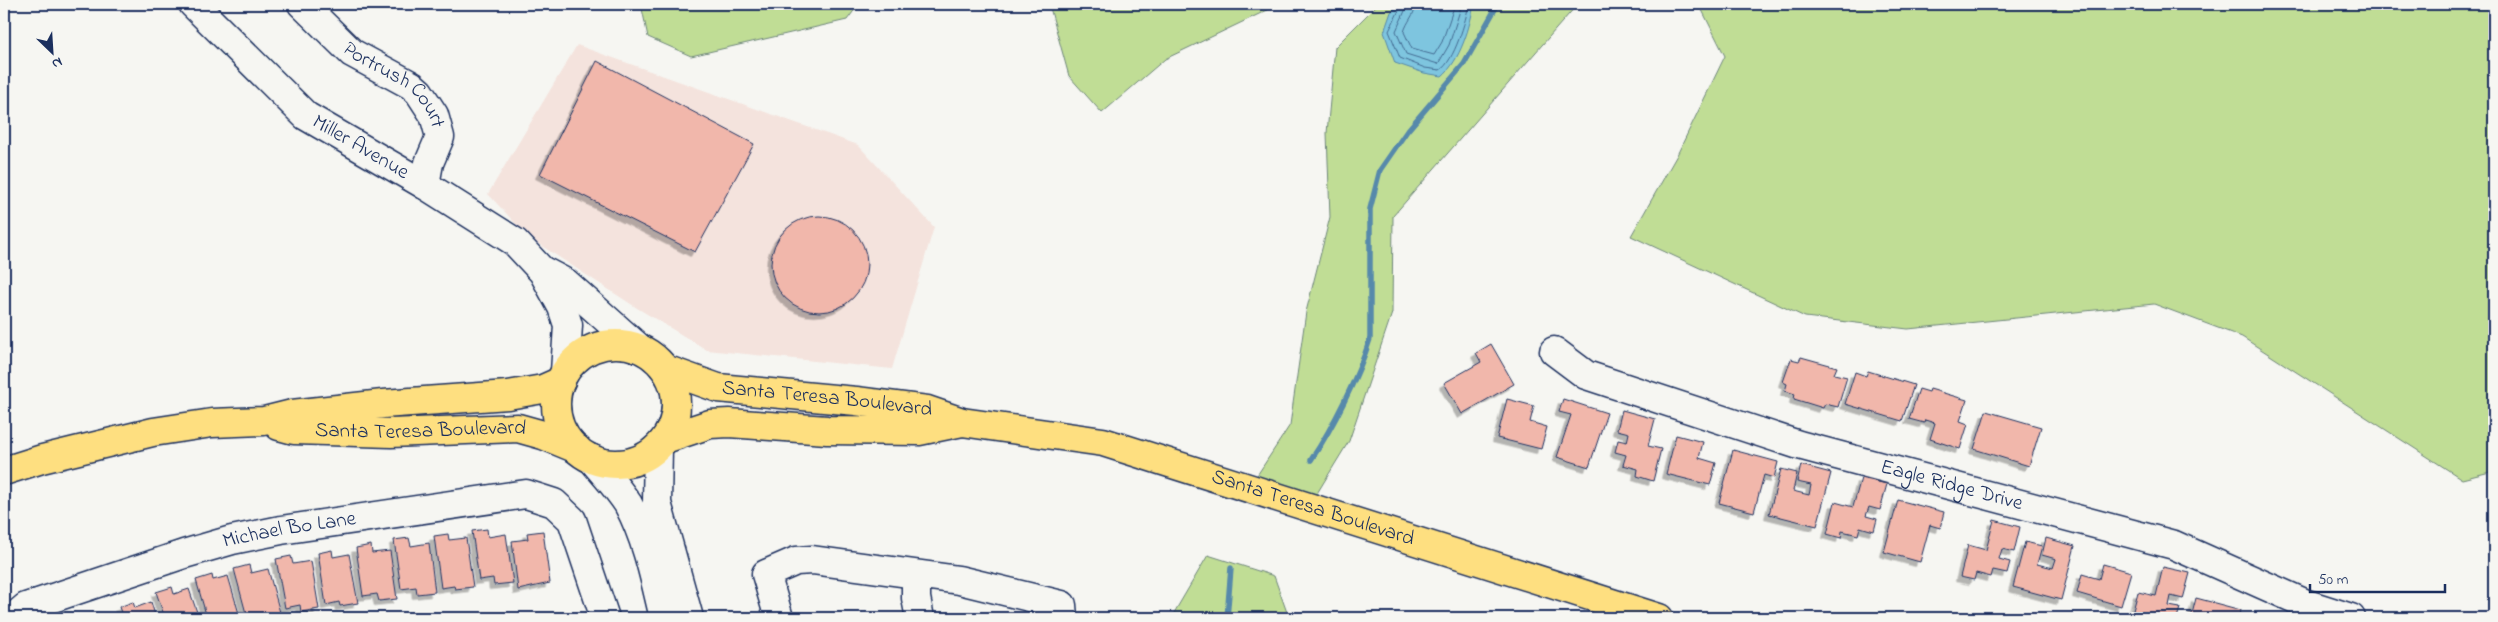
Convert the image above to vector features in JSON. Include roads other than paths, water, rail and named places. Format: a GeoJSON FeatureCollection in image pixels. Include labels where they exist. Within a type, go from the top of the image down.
{"type":"FeatureCollection","features":[{"type":"Feature","properties":{"kind":"main road"},"geometry":{"type":"LineString","coordinates":[[613,344],[639,348],[665,369],[671,378],[676,399],[674,420],[662,443],[649,454],[627,463],[615,464],[584,454],[562,430],[556,402],[563,377],[577,359],[600,347],[613,344]]}},
{"type":"Feature","properties":{"kind":"main road","name":"Santa Teresa Boulevard"},"geometry":{"type":"LineString","coordinates":[[665,369],[718,388],[901,406],[928,410],[962,422],[1103,442],[1659,618]]}},
{"type":"Feature","properties":{"kind":"main road","name":"Santa Teresa Boulevard"},"geometry":{"type":"LineString","coordinates":[[4,471],[42,459],[153,432],[212,423],[264,421],[292,414],[508,395],[536,390],[563,377]]}},
{"type":"Feature","properties":{"kind":"main road","name":"Santa Teresa Boulevard"},"geometry":{"type":"LineString","coordinates":[[264,421],[294,430],[381,433],[518,428],[543,434],[584,454]]}},
{"type":"Feature","properties":{"kind":"main road","name":"Santa Teresa Boulevard"},"geometry":{"type":"LineString","coordinates":[[662,443],[710,424],[729,422],[827,430],[919,431],[962,422]]}},
{"type":"Feature","properties":{"kind":"street","name":"Miller Avenue"},"geometry":{"type":"LineString","coordinates":[[193,4],[306,116],[425,185],[515,242],[543,272],[562,307],[568,325],[563,377]]}},
{"type":"Feature","properties":{"kind":"street","name":"Portrush Court"},"geometry":{"type":"LineString","coordinates":[[302,4],[352,53],[410,85],[419,92],[434,115],[440,137],[429,163],[425,185]]}},
{"type":"Feature","properties":{"kind":"street","name":"Miller Avenue"},"geometry":{"type":"LineString","coordinates":[[543,272],[566,283],[639,348]]}},
{"type":"Feature","properties":{"kind":"street","name":"Eagle Ridge Drive"},"geometry":{"type":"LineString","coordinates":[[1554,351],[1586,375],[1799,445],[2174,545],[2304,603],[2350,618]]}},
{"type":"Feature","properties":{"kind":"street"},"geometry":{"type":"LineString","coordinates":[[662,443],[657,503],[689,618]]}},
{"type":"Feature","properties":{"kind":"street"},"geometry":{"type":"LineString","coordinates":[[584,454],[626,502],[634,516],[644,544],[664,618]]}},
{"type":"Feature","properties":{"kind":"street","name":"Michael Bo Lane"},"geometry":{"type":"LineString","coordinates":[[13,618],[26,607],[184,554],[281,530],[526,494],[554,503],[572,520],[605,618]]}},
{"type":"Feature","properties":{"kind":"street"},"geometry":{"type":"LineString","coordinates":[[779,618],[766,574],[796,561],[812,560],[959,580],[1062,605],[1063,618]]}},
{"type":"Feature","properties":{"kind":"street"},"geometry":{"type":"LineString","coordinates":[[916,575],[916,598],[920,618]]}},
{"type":"Feature","properties":{"kind":"water"},"geometry":{"type":"Polygon","coordinates":[[[1399,4],[1474,4],[1467,33],[1459,53],[1442,76],[1424,73],[1395,63],[1384,32],[1391,12],[1399,4]]]}},
{"type":"Feature","properties":{"kind":"waterway"},"geometry":{"type":"LineString","coordinates":[[1311,460],[1328,433],[1344,401],[1370,339],[1370,209],[1380,170],[1407,131],[1464,64],[1498,4]]}},
{"type":"Feature","properties":{"kind":"waterway"},"geometry":{"type":"LineString","coordinates":[[1227,618],[1231,568]]}}]}
